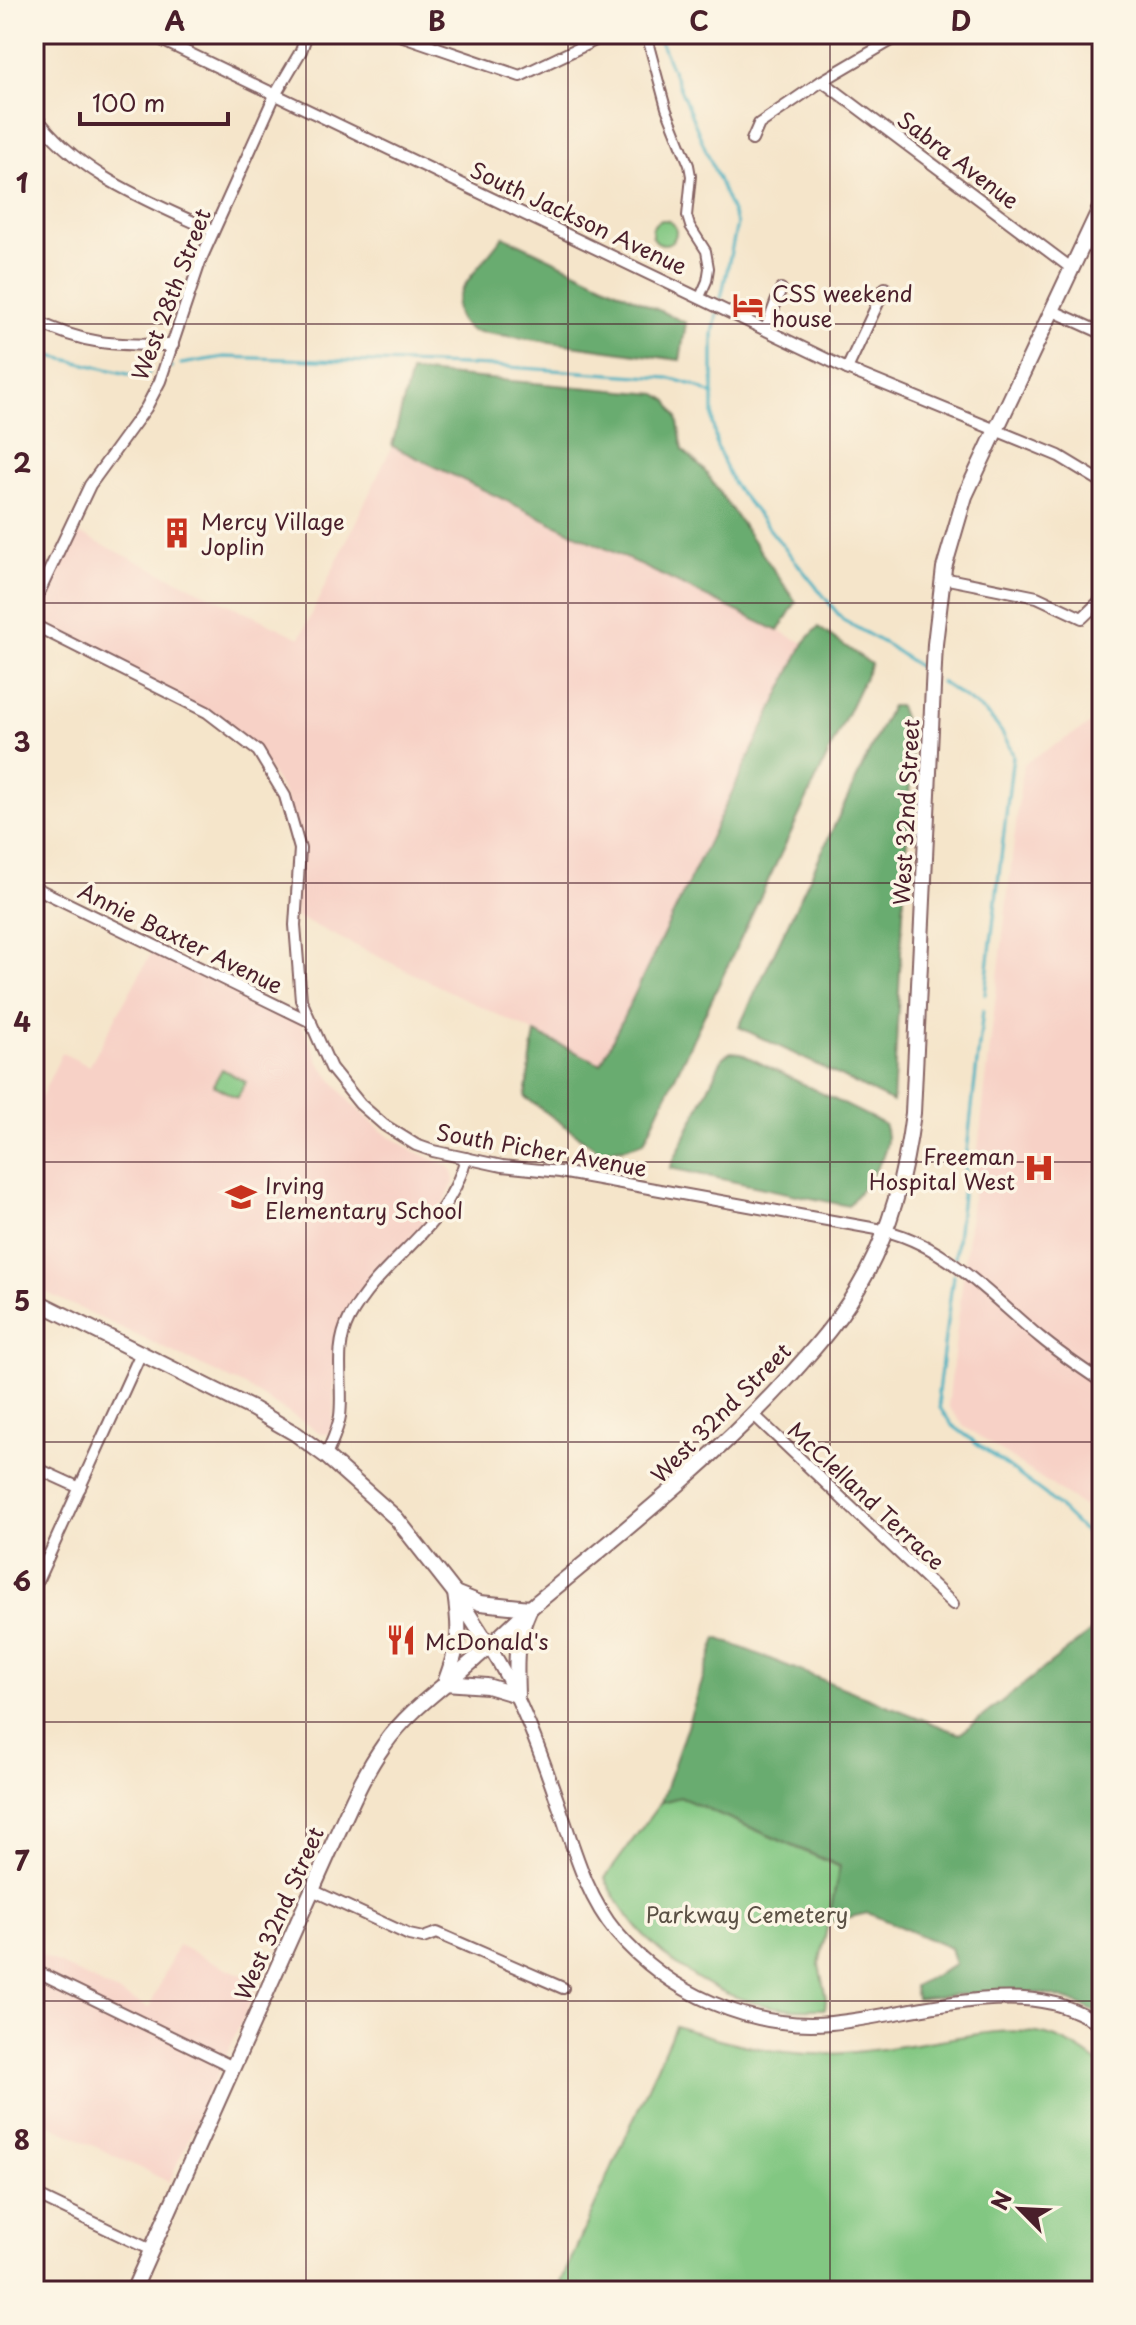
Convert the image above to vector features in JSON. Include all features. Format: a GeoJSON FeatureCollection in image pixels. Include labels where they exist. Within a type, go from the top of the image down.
{"type":"FeatureCollection","features":[{"type":"Feature","properties":{"kind":"main road","name":"West 32nd Street"},"geometry":{"type":"LineString","coordinates":[[133,2291],[312,1890],[365,1775],[385,1743],[445,1683],[530,1608],[655,1506],[754,1415],[834,1323],[866,1275],[886,1231],[903,1176],[913,1113],[935,644],[943,578],[965,496],[1102,204]]}},
{"type":"Feature","properties":{"kind":"main road"},"geometry":{"type":"LineString","coordinates":[[34,1300],[253,1409],[326,1456],[396,1518],[455,1593],[489,1646]]}},
{"type":"Feature","properties":{"kind":"main road"},"geometry":{"type":"LineString","coordinates":[[455,1593],[480,1603],[530,1608],[514,1654],[517,1695],[487,1686],[445,1683],[459,1647],[460,1625],[455,1593]]}},
{"type":"Feature","properties":{"kind":"street","name":"South Jackson Avenue"},"geometry":{"type":"LineString","coordinates":[[149,34],[847,369],[995,429],[1071,463],[1102,482]]}},
{"type":"Feature","properties":{"kind":"street","name":"West 28th Street"},"geometry":{"type":"LineString","coordinates":[[34,603],[90,485],[146,408],[173,345],[213,231],[275,95],[301,51],[307,34]]}},
{"type":"Feature","properties":{"kind":"street"},"geometry":{"type":"LineString","coordinates":[[397,34],[520,76],[608,34]]}},
{"type":"Feature","properties":{"kind":"street"},"geometry":{"type":"LineString","coordinates":[[646,34],[666,108],[689,165],[691,176],[687,216],[706,251],[709,268],[700,297]]}},
{"type":"Feature","properties":{"kind":"street"},"geometry":{"type":"LineString","coordinates":[[752,140],[759,124],[822,81],[902,34]]}},
{"type":"Feature","properties":{"kind":"street","name":"Sabra Avenue"},"geometry":{"type":"LineString","coordinates":[[822,81],[1071,268]]}},
{"type":"Feature","properties":{"kind":"street"},"geometry":{"type":"LineString","coordinates":[[34,114],[53,139],[94,173],[213,231]]}},
{"type":"Feature","properties":{"kind":"street"},"geometry":{"type":"LineString","coordinates":[[847,369],[885,288]]}},
{"type":"Feature","properties":{"kind":"street"},"geometry":{"type":"LineString","coordinates":[[766,329],[781,289]]}},
{"type":"Feature","properties":{"kind":"street"},"geometry":{"type":"LineString","coordinates":[[1051,310],[1102,333]]}},
{"type":"Feature","properties":{"kind":"street"},"geometry":{"type":"LineString","coordinates":[[34,320],[83,341],[173,345]]}},
{"type":"Feature","properties":{"kind":"street"},"geometry":{"type":"LineString","coordinates":[[943,578],[1037,597],[1082,618],[1102,599]]}},
{"type":"Feature","properties":{"kind":"street","name":"South Picher Avenue"},"geometry":{"type":"LineString","coordinates":[[34,625],[207,712],[258,751],[285,796],[300,849],[295,925],[301,1000],[331,1068],[384,1125],[416,1145],[502,1166],[560,1172],[886,1231],[931,1249],[1000,1302],[1041,1339],[1102,1382]]}},
{"type":"Feature","properties":{"kind":"street","name":"Annie Baxter Avenue"},"geometry":{"type":"LineString","coordinates":[[34,887],[311,1022]]}},
{"type":"Feature","properties":{"kind":"street"},"geometry":{"type":"LineString","coordinates":[[326,1456],[340,1416],[339,1366],[346,1326],[368,1292],[447,1205],[460,1181],[466,1158]]}},
{"type":"Feature","properties":{"kind":"street"},"geometry":{"type":"LineString","coordinates":[[34,1588],[141,1353]]}},
{"type":"Feature","properties":{"kind":"street","name":"McClelland Terrace"},"geometry":{"type":"LineString","coordinates":[[754,1415],[953,1604]]}},
{"type":"Feature","properties":{"kind":"street"},"geometry":{"type":"LineString","coordinates":[[34,1467],[80,1488]]}},
{"type":"Feature","properties":{"kind":"street"},"geometry":{"type":"LineString","coordinates":[[489,1646],[517,1695],[578,1861],[601,1908],[616,1932],[647,1962],[701,1999],[764,2020],[828,2023],[983,2000],[1024,1998],[1053,2003],[1102,2024]]}},
{"type":"Feature","properties":{"kind":"street"},"geometry":{"type":"LineString","coordinates":[[312,1890],[409,1935],[423,1938],[437,1933],[563,1988]]}},
{"type":"Feature","properties":{"kind":"street"},"geometry":{"type":"LineString","coordinates":[[34,1970],[233,2067]]}},
{"type":"Feature","properties":{"kind":"street"},"geometry":{"type":"LineString","coordinates":[[34,2194],[151,2250]]}},
{"type":"Feature","properties":{"kind":"shaded area"},"geometry":{"type":"Polygon","coordinates":[[[392,446],[804,643],[601,1065],[295,916],[300,849],[285,796],[258,751],[207,712],[34,625],[34,603],[69,529],[300,638],[392,446]]]}},
{"type":"Feature","properties":{"kind":"shaded area","name":"Freeman Hospital West"},"geometry":{"type":"Polygon","coordinates":[[[1102,717],[1102,1519],[965,1427],[948,1406],[1023,764],[1102,717]]]}},
{"type":"Feature","properties":{"kind":"shaded area","name":"Irving Elementary School"},"geometry":{"type":"Polygon","coordinates":[[[153,950],[300,1022],[320,1064],[350,1102],[383,1132],[453,1171],[454,1182],[444,1203],[356,1297],[342,1320],[335,1349],[333,1426],[329,1434],[322,1434],[247,1387],[34,1287],[34,1112],[62,1053],[89,1066],[153,950]]]}},
{"type":"Feature","properties":{"kind":"shaded area"},"geometry":{"type":"Polygon","coordinates":[[[178,1945],[259,1983],[169,2182],[34,2117],[34,1952],[149,2008],[178,1945]]]}},
{"type":"Feature","properties":{"kind":"green space"},"geometry":{"type":"Polygon","coordinates":[[[664,220],[673,223],[676,232],[673,241],[664,244],[655,241],[652,232],[655,223],[664,220]]]}},
{"type":"Feature","properties":{"kind":"green space"},"geometry":{"type":"Polygon","coordinates":[[[503,236],[686,323],[680,360],[472,331],[459,318],[458,299],[503,236]]]}},
{"type":"Feature","properties":{"kind":"green space"},"geometry":{"type":"Polygon","coordinates":[[[411,372],[657,394],[668,401],[677,417],[683,450],[704,470],[796,602],[778,631],[392,446],[411,372]]]}},
{"type":"Feature","properties":{"kind":"green space"},"geometry":{"type":"Polygon","coordinates":[[[818,627],[871,664],[644,1142],[625,1148],[598,1150],[525,1097],[535,1033],[601,1064],[804,643],[818,627]]]}},
{"type":"Feature","properties":{"kind":"green space"},"geometry":{"type":"Polygon","coordinates":[[[891,706],[899,706],[912,743],[893,1102],[739,1027],[891,706]]]}},
{"type":"Feature","properties":{"kind":"green space"},"geometry":{"type":"Polygon","coordinates":[[[731,1052],[740,1053],[884,1124],[887,1135],[883,1157],[848,1206],[670,1168],[723,1057],[731,1052]]]}},
{"type":"Feature","properties":{"kind":"green space"},"geometry":{"type":"Polygon","coordinates":[[[222,1069],[246,1082],[237,1098],[213,1085],[222,1069]]]}},
{"type":"Feature","properties":{"kind":"green space"},"geometry":{"type":"Polygon","coordinates":[[[1102,1623],[1102,2016],[1079,2004],[1034,1993],[988,1992],[916,1999],[914,1986],[955,1965],[950,1948],[868,1913],[828,1922],[840,1866],[680,1797],[661,1802],[717,1638],[960,1734],[1102,1623]]]}},
{"type":"Feature","properties":{"kind":"green space","name":"Parkway Cemetery"},"geometry":{"type":"Polygon","coordinates":[[[680,1797],[840,1867],[819,1965],[825,2009],[787,2009],[754,2003],[701,1981],[655,1946],[619,1902],[605,1878],[661,1802],[680,1797]]]}},
{"type":"Feature","properties":{"kind":"green space"},"geometry":{"type":"Polygon","coordinates":[[[675,2026],[752,2047],[791,2053],[858,2052],[1013,2031],[1046,2035],[1080,2050],[1102,2066],[1102,2291],[557,2291],[675,2026]]]}},
{"type":"Feature","properties":{"kind":"waterway"},"geometry":{"type":"LineString","coordinates":[[657,34],[737,224],[721,298]]}},
{"type":"Feature","properties":{"kind":"waterway"},"geometry":{"type":"LineString","coordinates":[[717,314],[713,334],[713,425],[717,447],[733,484],[843,620],[925,671]]}},
{"type":"Feature","properties":{"kind":"waterway"},"geometry":{"type":"LineString","coordinates":[[34,352],[132,375],[149,373]]}},
{"type":"Feature","properties":{"kind":"waterway"},"geometry":{"type":"LineString","coordinates":[[181,364],[224,357],[494,366],[668,378],[694,385],[713,395]]}},
{"type":"Feature","properties":{"kind":"waterway"},"geometry":{"type":"LineString","coordinates":[[941,682],[993,720],[1013,755],[985,994]]}},
{"type":"Feature","properties":{"kind":"waterway"},"geometry":{"type":"LineString","coordinates":[[955,1257],[983,1010]]}},
{"type":"Feature","properties":{"kind":"waterway"},"geometry":{"type":"LineString","coordinates":[[953,1275],[938,1392],[940,1408],[952,1425],[1046,1495],[1080,1528],[1102,1544]]}},
{"type":"Feature","properties":{"kind":"place","name":"CSS weekend house"},"geometry":{"type":"Point","coordinates":[748,305]}},
{"type":"Feature","properties":{"kind":"place","name":"Mercy Village Joplin"},"geometry":{"type":"Point","coordinates":[177,533]}},
{"type":"Feature","properties":{"kind":"place","name":"Freeman Hospital West"},"geometry":{"type":"Point","coordinates":[1039,1168]}},
{"type":"Feature","properties":{"kind":"place","name":"Irving Elementary School"},"geometry":{"type":"Point","coordinates":[241,1197]}},
{"type":"Feature","properties":{"kind":"place","name":"McDonald's"},"geometry":{"type":"Point","coordinates":[401,1640]}}]}
